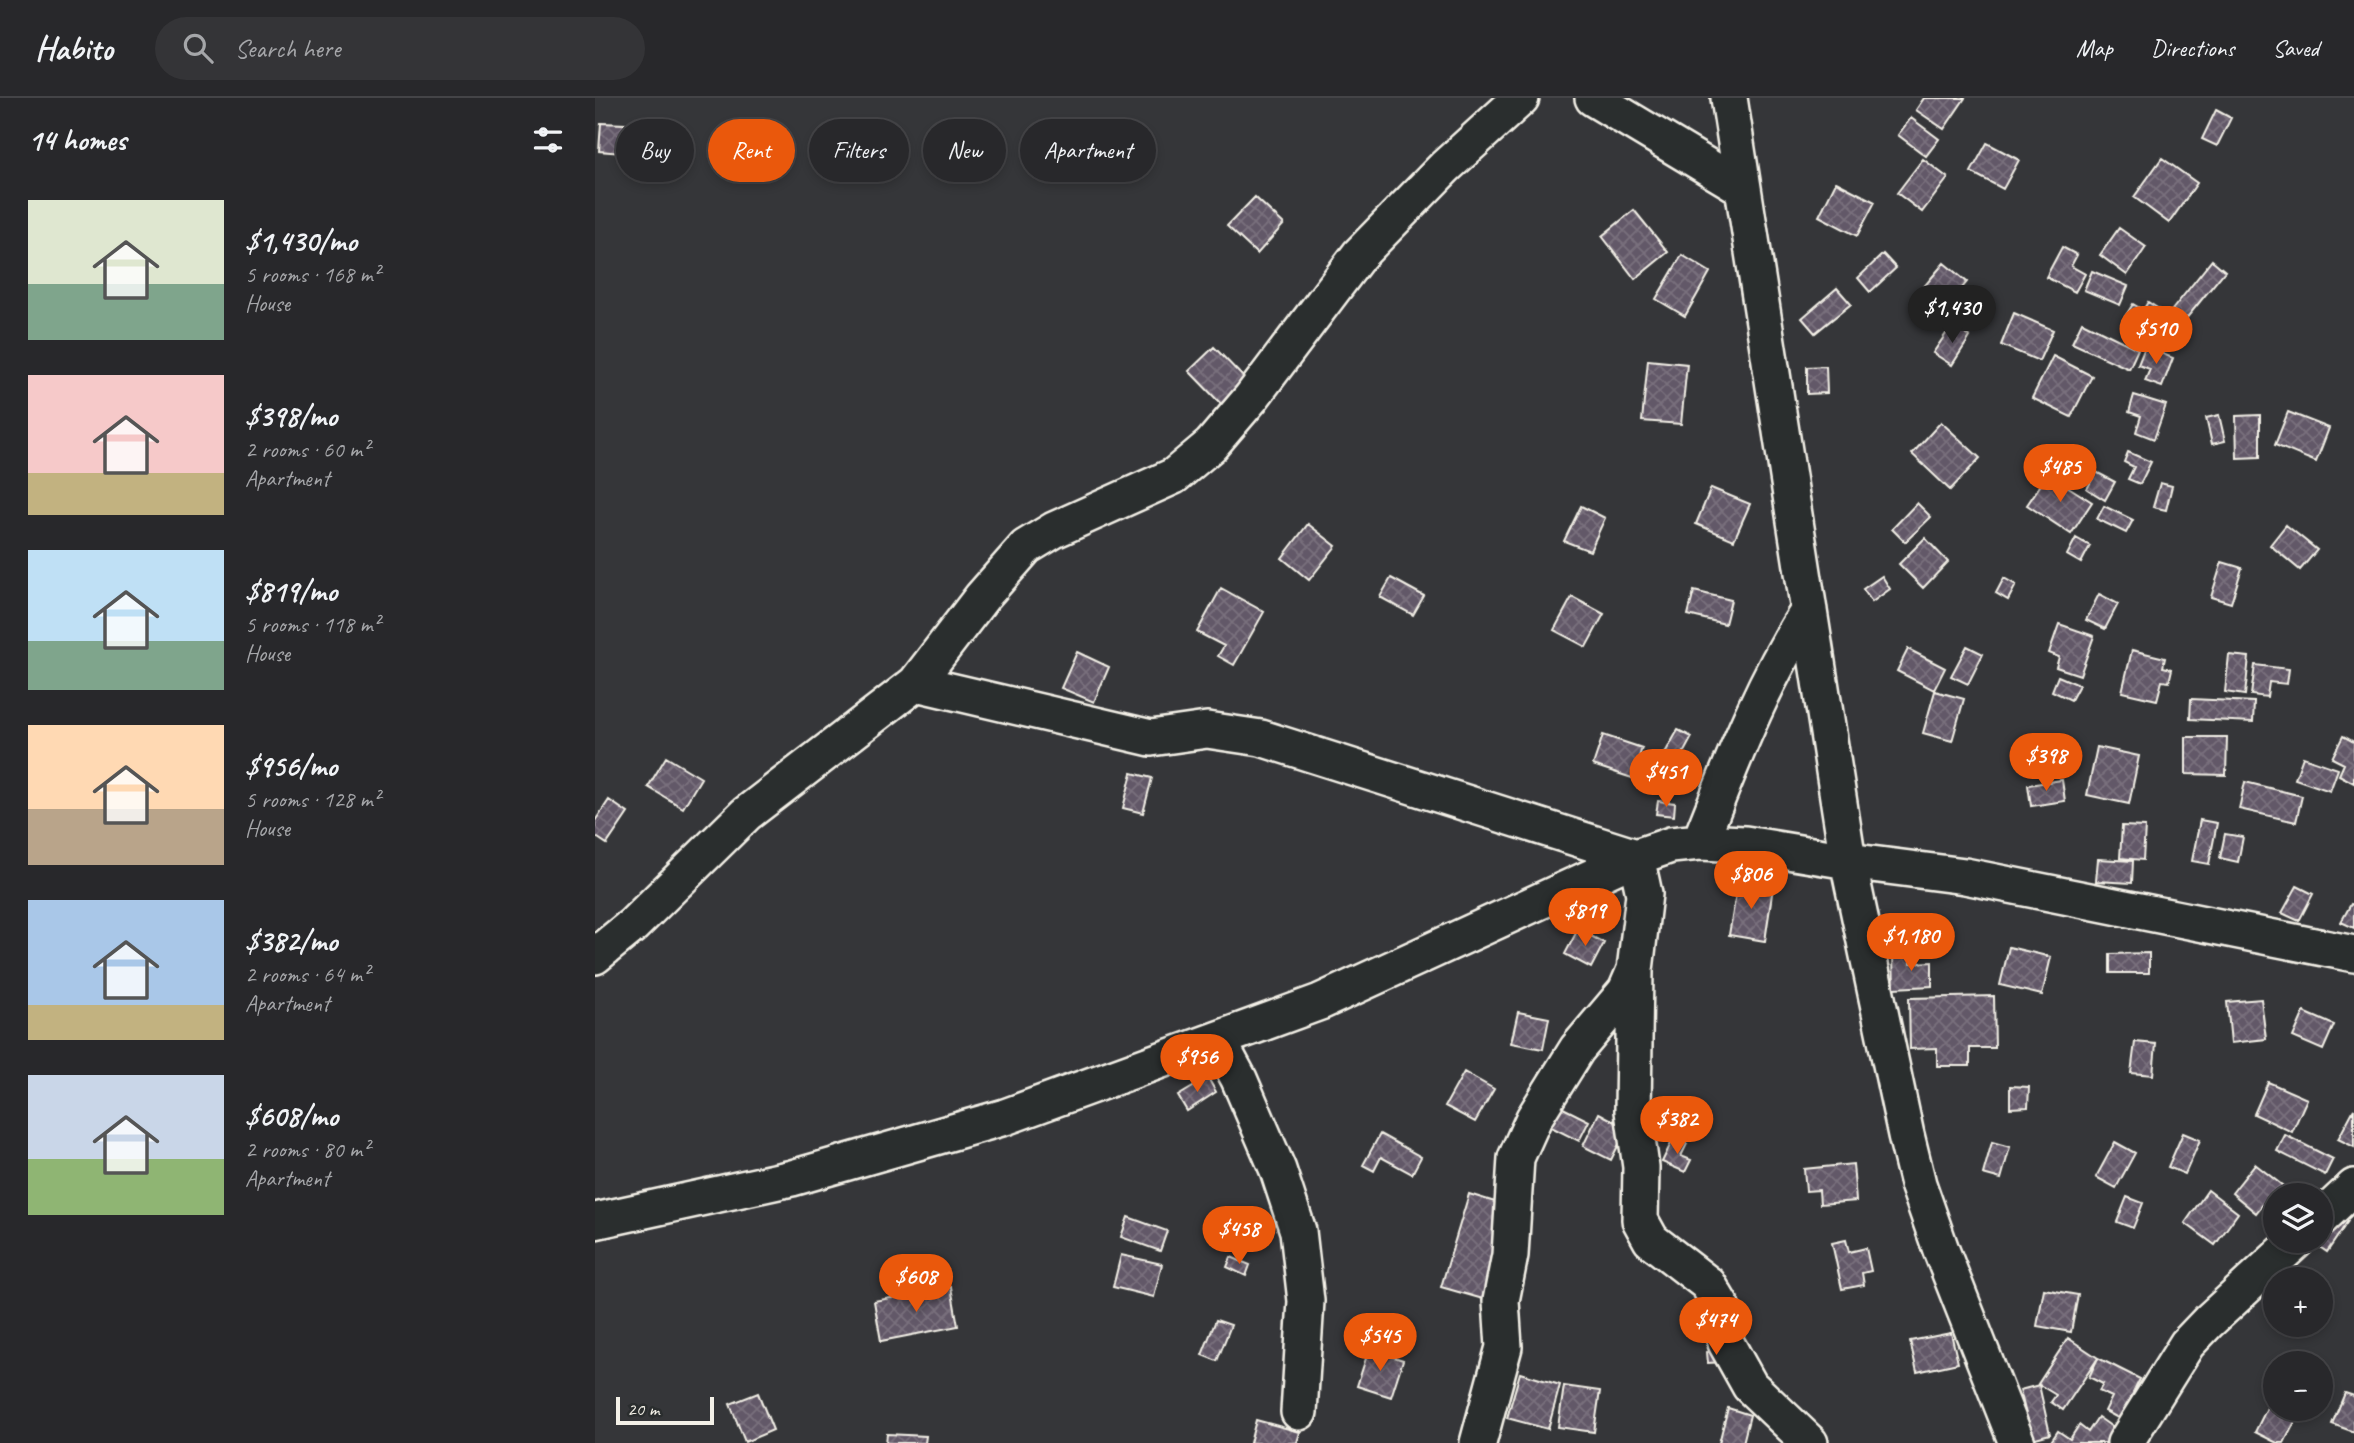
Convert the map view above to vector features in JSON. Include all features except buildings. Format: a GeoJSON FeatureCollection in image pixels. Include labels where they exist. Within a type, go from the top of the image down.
{"type":"FeatureCollection","features":[{"type":"Feature","properties":{"kind":"street"},"geometry":{"type":"LineString","coordinates":[[595,956],[633,925],[746,814],[916,683],[982,597],[1026,547],[1053,530],[1174,476],[1211,446],[1251,398],[1359,255],[1445,167],[1521,98]]}},
{"type":"Feature","properties":{"kind":"street"},"geometry":{"type":"LineString","coordinates":[[1593,98],[1743,188]]}},
{"type":"Feature","properties":{"kind":"street"},"geometry":{"type":"LineString","coordinates":[[1729,98],[1848,861],[1918,1184],[2017,1443]]}},
{"type":"Feature","properties":{"kind":"street"},"geometry":{"type":"LineString","coordinates":[[1700,842],[1747,723],[1809,610]]}},
{"type":"Feature","properties":{"kind":"street"},"geometry":{"type":"LineString","coordinates":[[916,683],[1151,738],[1207,730],[1261,738],[1636,858]]}},
{"type":"Feature","properties":{"kind":"street"},"geometry":{"type":"LineString","coordinates":[[595,1222],[792,1178],[1005,1117],[1320,1002],[1636,858],[1671,845],[1700,842],[1745,844],[1965,876],[2354,954]]}},
{"type":"Feature","properties":{"kind":"street"},"geometry":{"type":"LineString","coordinates":[[1636,858],[1644,894],[1635,970],[1633,1111],[1641,1167],[1640,1220],[1651,1240],[1708,1284],[1721,1306],[1726,1343],[1750,1386],[1810,1443]]}},
{"type":"Feature","properties":{"kind":"street"},"geometry":{"type":"LineString","coordinates":[[1478,1443],[1504,1347],[1501,1301],[1510,1255],[1516,1158],[1534,1118],[1577,1049],[1626,991],[1635,970]]}},
{"type":"Feature","properties":{"kind":"street"},"geometry":{"type":"LineString","coordinates":[[1217,1040],[1239,1079],[1278,1170],[1298,1231],[1306,1301],[1299,1412]]}},
{"type":"Feature","properties":{"kind":"street"},"geometry":{"type":"LineString","coordinates":[[2333,1207],[2354,1187]]}},
{"type":"Feature","properties":{"kind":"street"},"geometry":{"type":"LineString","coordinates":[[2125,1443],[2187,1344],[2283,1253]]}}]}
